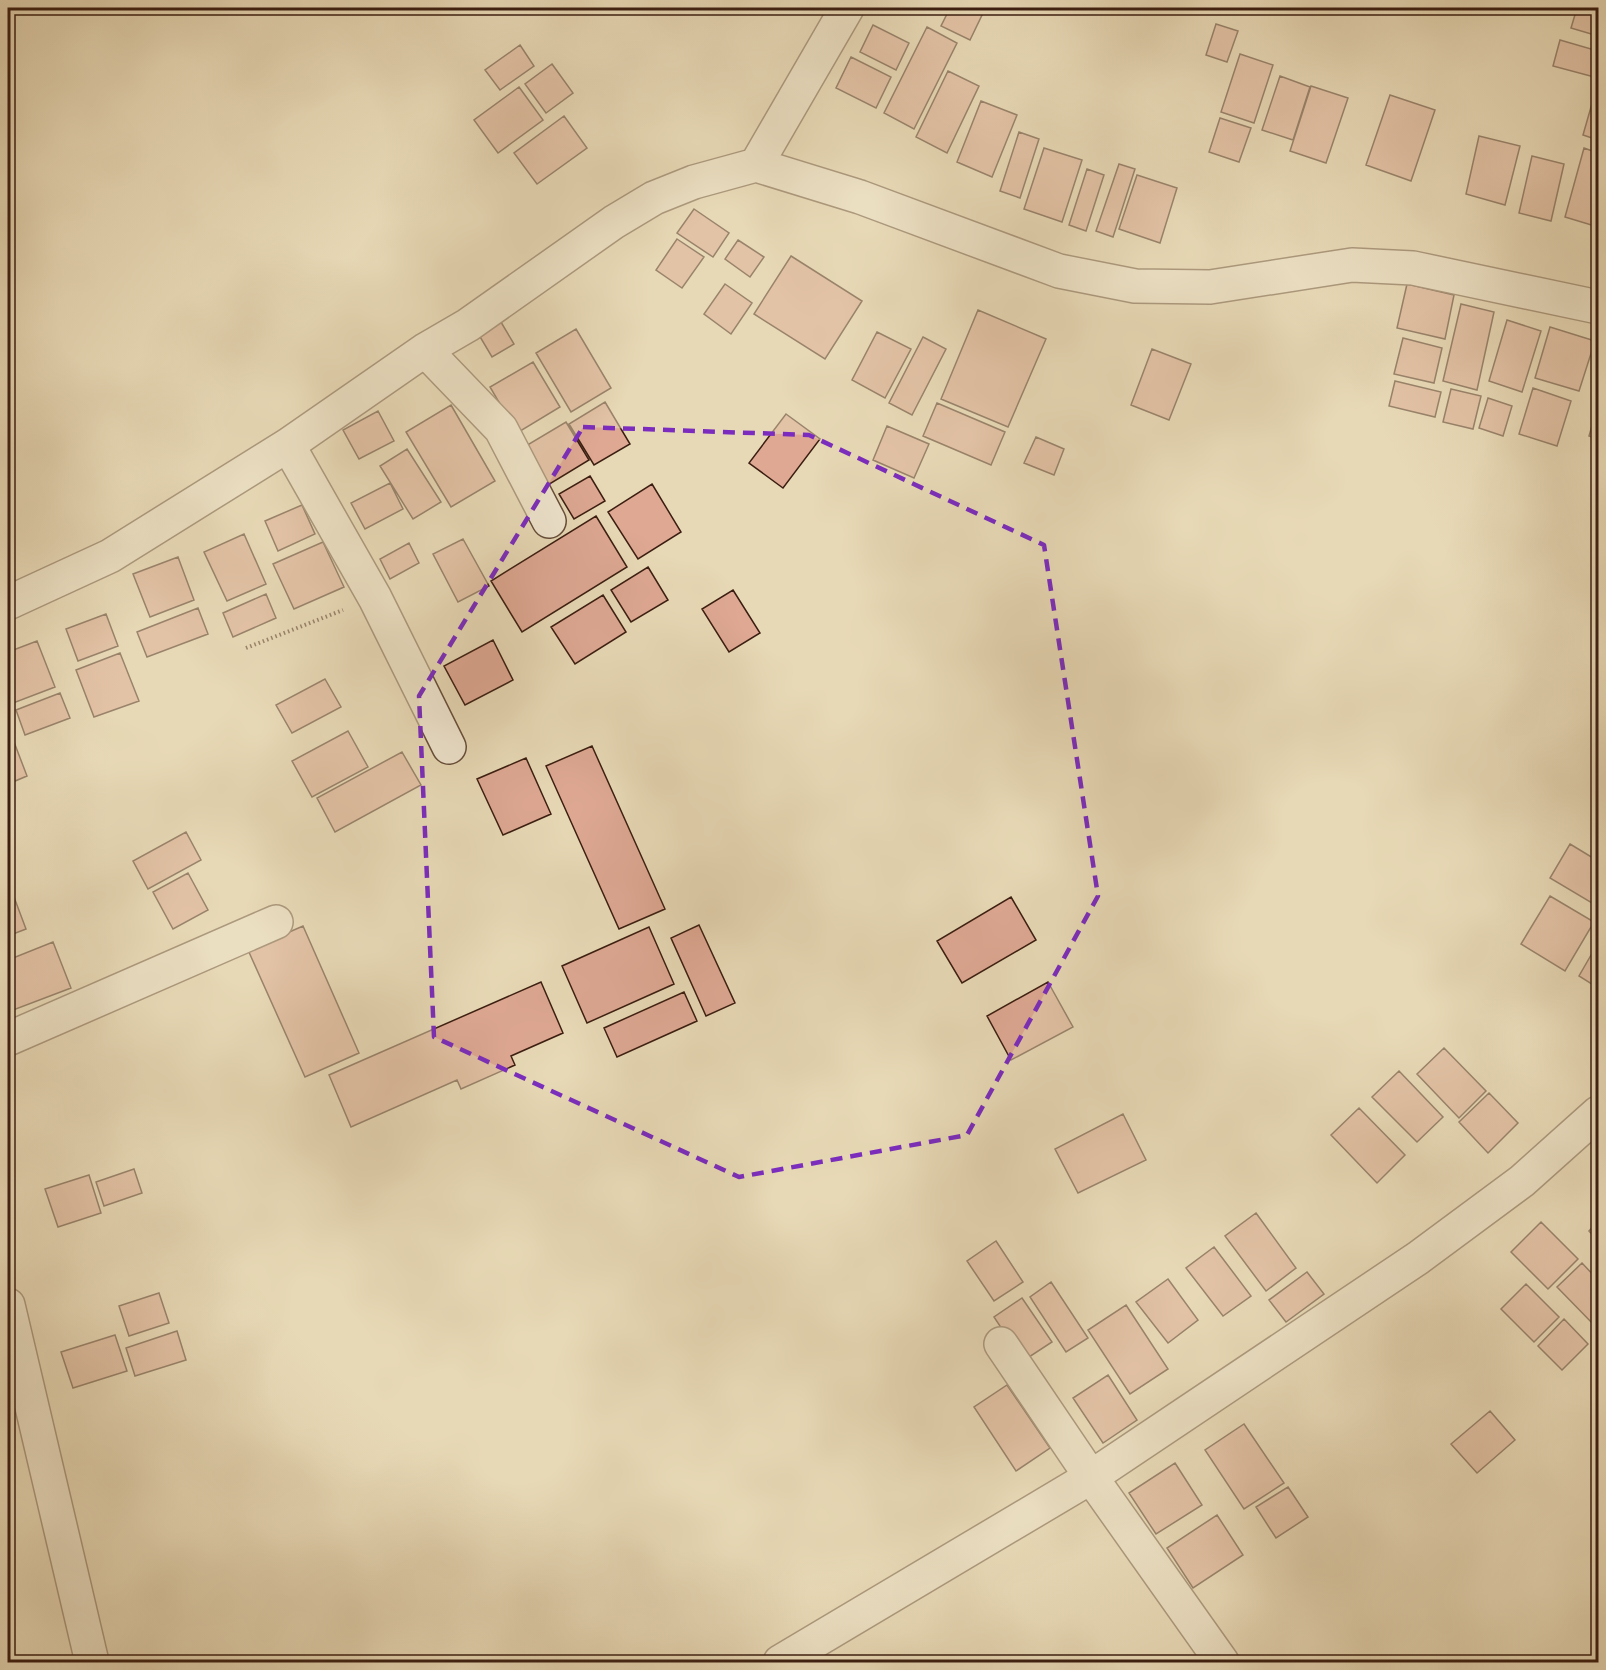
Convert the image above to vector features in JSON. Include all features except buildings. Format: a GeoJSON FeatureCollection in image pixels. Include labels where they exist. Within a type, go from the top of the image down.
{"type":"FeatureCollection","features":[{"type":"Feature","properties":{"kind":"street"},"geometry":{"type":"LineString","coordinates":[[756,165],[848,8]]}},
{"type":"Feature","properties":{"kind":"street"},"geometry":{"type":"LineString","coordinates":[[8,603],[110,556],[288,445],[425,350],[468,325],[614,222],[654,198],[694,182],[756,165],[860,197],[1059,271],[1135,286],[1210,287],[1353,265],[1413,268],[1599,307]]}},
{"type":"Feature","properties":{"kind":"street"},"geometry":{"type":"LineString","coordinates":[[425,350],[501,429],[549,520]]}},
{"type":"Feature","properties":{"kind":"street"},"geometry":{"type":"LineString","coordinates":[[288,445],[375,598],[449,747]]}},
{"type":"Feature","properties":{"kind":"street"},"geometry":{"type":"LineString","coordinates":[[8,1039],[276,922]]}},
{"type":"Feature","properties":{"kind":"street"},"geometry":{"type":"LineString","coordinates":[[780,1662],[1090,1477],[1418,1258],[1522,1181],[1599,1113]]}},
{"type":"Feature","properties":{"kind":"street"},"geometry":{"type":"LineString","coordinates":[[8,1305],[92,1662]]}},
{"type":"Feature","properties":{"kind":"street"},"geometry":{"type":"LineString","coordinates":[[1002,1344],[1090,1477],[1222,1662]]}},
{"type":"Feature","properties":{"kind":"path"},"geometry":{"type":"LineString","coordinates":[[246,648],[375,598]]}},
{"type":"Feature","properties":{"kind":"highlighted area"},"geometry":{"type":"Polygon","coordinates":[[[583,427],[809,435],[1044,545],[1098,896],[967,1135],[739,1177],[434,1037],[419,696],[583,427]]]}}]}
